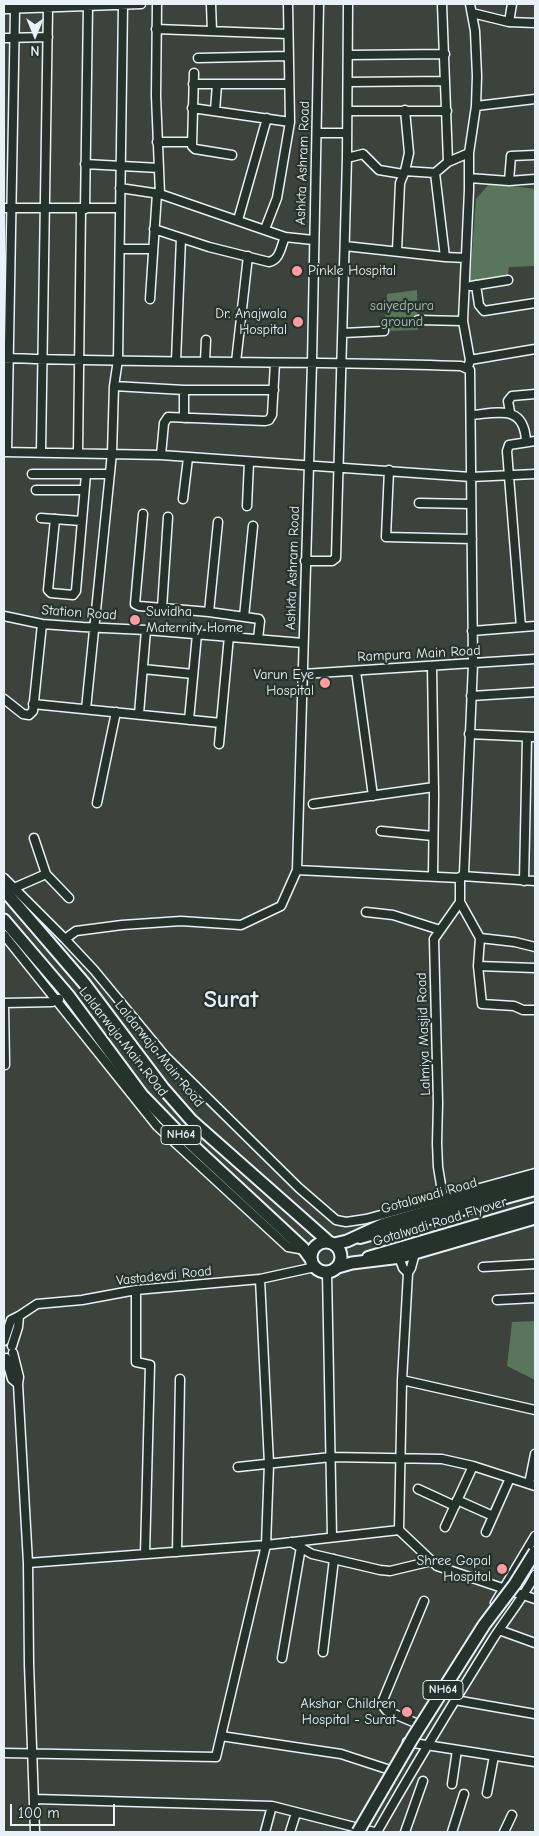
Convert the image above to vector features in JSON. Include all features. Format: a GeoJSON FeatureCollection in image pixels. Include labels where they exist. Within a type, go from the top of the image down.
{"type":"FeatureCollection","features":[{"type":"Feature","properties":{"kind":"highway","name":"Laldarwaja Main Road"},"geometry":{"type":"LineString","coordinates":[[6,885],[164,1088],[192,1120],[331,1243]]}},
{"type":"Feature","properties":{"kind":"highway","name":"Laldarwaja Main ROad"},"geometry":{"type":"LineString","coordinates":[[4,920],[68,995],[142,1095],[310,1259]]}},
{"type":"Feature","properties":{"kind":"highway","name":"Gotalawadi Road"},"geometry":{"type":"LineString","coordinates":[[331,1243],[347,1241],[384,1224],[535,1180]]}},
{"type":"Feature","properties":{"kind":"highway"},"geometry":{"type":"LineString","coordinates":[[327,1272],[352,1263],[416,1253],[535,1218]]}},
{"type":"Feature","properties":{"kind":"highway"},"geometry":{"type":"LineString","coordinates":[[310,1259],[316,1246],[320,1243],[331,1243],[341,1252],[341,1262],[338,1267]]}},
{"type":"Feature","properties":{"kind":"highway","name":"NH64"},"geometry":{"type":"LineString","coordinates":[[310,1259],[318,1270],[327,1272]]}},
{"type":"Feature","properties":{"kind":"highway","name":"NH64"},"geometry":{"type":"LineString","coordinates":[[358,1831],[412,1739],[479,1633],[515,1584],[535,1552]]}},
{"type":"Feature","properties":{"kind":"highway","name":"NH64"},"geometry":{"type":"LineString","coordinates":[[358,1831],[484,1636],[520,1587],[535,1562]]}},
{"type":"Feature","properties":{"kind":"main road","name":"Gotalwadi Road Flyover"},"geometry":{"type":"LineString","coordinates":[[347,1241],[387,1232],[535,1190]]}},
{"type":"Feature","properties":{"kind":"main road","name":"Gotalwadi Road Flyover"},"geometry":{"type":"LineString","coordinates":[[352,1263],[535,1208]]}},
{"type":"Feature","properties":{"kind":"street"},"geometry":{"type":"LineString","coordinates":[[86,709],[112,453],[114,386],[118,360],[123,4]]}},
{"type":"Feature","properties":{"kind":"street"},"geometry":{"type":"LineString","coordinates":[[4,9],[141,4]]}},
{"type":"Feature","properties":{"kind":"street"},"geometry":{"type":"LineString","coordinates":[[150,299],[159,168],[157,142],[157,4]]}},
{"type":"Feature","properties":{"kind":"street"},"geometry":{"type":"LineString","coordinates":[[211,4],[212,31]]}},
{"type":"Feature","properties":{"kind":"street"},"geometry":{"type":"LineString","coordinates":[[265,229],[277,198],[290,122],[288,4]]}},
{"type":"Feature","properties":{"kind":"street","name":"Ashkta Ashram Road"},"geometry":{"type":"LineString","coordinates":[[65,939],[76,931],[122,925],[181,921],[241,925],[281,906],[297,870],[312,363],[319,4]]}},
{"type":"Feature","properties":{"kind":"street"},"geometry":{"type":"LineString","coordinates":[[305,562],[332,561],[336,558],[347,158],[348,4]]}},
{"type":"Feature","properties":{"kind":"street"},"geometry":{"type":"LineString","coordinates":[[442,4],[448,162]]}},
{"type":"Feature","properties":{"kind":"street"},"geometry":{"type":"LineString","coordinates":[[470,4],[477,76],[476,106],[469,153],[463,321],[471,374],[473,664],[464,873],[461,877],[460,902],[480,938],[478,966],[482,1004],[514,1006],[523,1010],[535,1010]]}},
{"type":"Feature","properties":{"kind":"street"},"geometry":{"type":"LineString","coordinates":[[509,22],[512,4]]}},
{"type":"Feature","properties":{"kind":"street"},"geometry":{"type":"LineString","coordinates":[[78,452],[88,6]]}},
{"type":"Feature","properties":{"kind":"street"},"geometry":{"type":"LineString","coordinates":[[41,451],[48,8]]}},
{"type":"Feature","properties":{"kind":"street"},"geometry":{"type":"LineString","coordinates":[[15,9],[7,208],[5,452],[41,451],[161,455],[249,462],[339,466],[471,477],[535,474]]}},
{"type":"Feature","properties":{"kind":"street"},"geometry":{"type":"LineString","coordinates":[[472,13],[509,22],[535,23]]}},
{"type":"Feature","properties":{"kind":"street"},"geometry":{"type":"LineString","coordinates":[[156,29],[288,34]]}},
{"type":"Feature","properties":{"kind":"street"},"geometry":{"type":"LineString","coordinates":[[4,38],[48,37]]}},
{"type":"Feature","properties":{"kind":"street"},"geometry":{"type":"LineString","coordinates":[[348,55],[445,54]]}},
{"type":"Feature","properties":{"kind":"street"},"geometry":{"type":"LineString","coordinates":[[198,58],[288,56]]}},
{"type":"Feature","properties":{"kind":"street"},"geometry":{"type":"LineString","coordinates":[[194,74],[192,146],[195,149],[232,155]]}},
{"type":"Feature","properties":{"kind":"street"},"geometry":{"type":"LineString","coordinates":[[348,82],[445,81]]}},
{"type":"Feature","properties":{"kind":"street"},"geometry":{"type":"LineString","coordinates":[[194,84],[289,84]]}},
{"type":"Feature","properties":{"kind":"street"},"geometry":{"type":"LineString","coordinates":[[215,111],[216,84]]}},
{"type":"Feature","properties":{"kind":"street"},"geometry":{"type":"LineString","coordinates":[[476,106],[535,99]]}},
{"type":"Feature","properties":{"kind":"street"},"geometry":{"type":"LineString","coordinates":[[192,108],[290,122]]}},
{"type":"Feature","properties":{"kind":"street"},"geometry":{"type":"LineString","coordinates":[[397,252],[400,190],[409,153],[405,110]]}},
{"type":"Feature","properties":{"kind":"street"},"geometry":{"type":"LineString","coordinates":[[348,111],[447,111]]}},
{"type":"Feature","properties":{"kind":"street"},"geometry":{"type":"LineString","coordinates":[[238,220],[267,118]]}},
{"type":"Feature","properties":{"kind":"street"},"geometry":{"type":"LineString","coordinates":[[317,133],[347,133]]}},
{"type":"Feature","properties":{"kind":"street"},"geometry":{"type":"LineString","coordinates":[[157,142],[192,142]]}},
{"type":"Feature","properties":{"kind":"street"},"geometry":{"type":"LineString","coordinates":[[347,158],[363,154],[379,170],[435,172],[448,162],[469,153]]}},
{"type":"Feature","properties":{"kind":"street"},"geometry":{"type":"LineString","coordinates":[[509,181],[511,156],[535,155]]}},
{"type":"Feature","properties":{"kind":"street"},"geometry":{"type":"LineString","coordinates":[[85,164],[159,168]]}},
{"type":"Feature","properties":{"kind":"street"},"geometry":{"type":"LineString","coordinates":[[435,172],[444,257]]}},
{"type":"Feature","properties":{"kind":"street"},"geometry":{"type":"LineString","coordinates":[[469,178],[509,181],[535,179]]}},
{"type":"Feature","properties":{"kind":"street"},"geometry":{"type":"LineString","coordinates":[[120,188],[158,193],[285,236],[313,240]]}},
{"type":"Feature","properties":{"kind":"street"},"geometry":{"type":"LineString","coordinates":[[7,208],[120,208]]}},
{"type":"Feature","properties":{"kind":"street"},"geometry":{"type":"LineString","coordinates":[[154,229],[269,262],[277,258],[285,236]]}},
{"type":"Feature","properties":{"kind":"street"},"geometry":{"type":"LineString","coordinates":[[176,361],[181,238]]}},
{"type":"Feature","properties":{"kind":"street"},"geometry":{"type":"LineString","coordinates":[[345,246],[466,258]]}},
{"type":"Feature","properties":{"kind":"street"},"geometry":{"type":"LineString","coordinates":[[120,249],[153,249]]}},
{"type":"Feature","properties":{"kind":"street"},"geometry":{"type":"LineString","coordinates":[[236,362],[248,256]]}},
{"type":"Feature","properties":{"kind":"street"},"geometry":{"type":"LineString","coordinates":[[465,286],[508,280]]}},
{"type":"Feature","properties":{"kind":"street"},"geometry":{"type":"LineString","coordinates":[[476,285],[479,305],[484,311],[535,303]]}},
{"type":"Feature","properties":{"kind":"street"},"geometry":{"type":"LineString","coordinates":[[418,320],[463,321]]}},
{"type":"Feature","properties":{"kind":"street"},"geometry":{"type":"LineString","coordinates":[[343,333],[384,331]]}},
{"type":"Feature","properties":{"kind":"street"},"geometry":{"type":"LineString","coordinates":[[205,361],[206,340]]}},
{"type":"Feature","properties":{"kind":"street"},"geometry":{"type":"LineString","coordinates":[[7,358],[275,363],[342,362],[461,366],[535,350]]}},
{"type":"Feature","properties":{"kind":"street"},"geometry":{"type":"LineString","coordinates":[[161,455],[165,419],[168,417],[265,421],[272,415],[275,363]]}},
{"type":"Feature","properties":{"kind":"street"},"geometry":{"type":"LineString","coordinates":[[114,386],[184,390],[274,390]]}},
{"type":"Feature","properties":{"kind":"street"},"geometry":{"type":"LineString","coordinates":[[184,390],[184,418]]}},
{"type":"Feature","properties":{"kind":"street"},"geometry":{"type":"LineString","coordinates":[[510,412],[508,401],[512,396],[535,394]]}},
{"type":"Feature","properties":{"kind":"street"},"geometry":{"type":"LineString","coordinates":[[471,415],[510,412],[523,423],[526,430],[526,441]]}},
{"type":"Feature","properties":{"kind":"street"},"geometry":{"type":"LineString","coordinates":[[521,627],[507,451],[509,445],[535,440]]}},
{"type":"Feature","properties":{"kind":"street"},"geometry":{"type":"LineString","coordinates":[[184,499],[188,458]]}},
{"type":"Feature","properties":{"kind":"street"},"geometry":{"type":"LineString","coordinates":[[247,506],[249,462]]}},
{"type":"Feature","properties":{"kind":"street"},"geometry":{"type":"LineString","coordinates":[[389,470],[386,536],[472,539]]}},
{"type":"Feature","properties":{"kind":"street"},"geometry":{"type":"LineString","coordinates":[[32,474],[109,474]]}},
{"type":"Feature","properties":{"kind":"street"},"geometry":{"type":"LineString","coordinates":[[55,519],[48,590],[51,593],[72,595],[76,591],[86,474]]}},
{"type":"Feature","properties":{"kind":"street"},"geometry":{"type":"LineString","coordinates":[[36,490],[84,490]]}},
{"type":"Feature","properties":{"kind":"street"},"geometry":{"type":"LineString","coordinates":[[419,503],[472,504]]}},
{"type":"Feature","properties":{"kind":"street"},"geometry":{"type":"LineString","coordinates":[[142,514],[135,602],[140,606],[210,612],[260,619],[258,639]]}},
{"type":"Feature","properties":{"kind":"street"},"geometry":{"type":"LineString","coordinates":[[162,608],[168,516]]}},
{"type":"Feature","properties":{"kind":"street"},"geometry":{"type":"LineString","coordinates":[[41,518],[82,521]]}},
{"type":"Feature","properties":{"kind":"street"},"geometry":{"type":"LineString","coordinates":[[210,612],[218,522]]}},
{"type":"Feature","properties":{"kind":"street"},"geometry":{"type":"LineString","coordinates":[[244,617],[253,526]]}},
{"type":"Feature","properties":{"kind":"street","name":"Station Road"},"geometry":{"type":"LineString","coordinates":[[4,616],[42,624],[229,636],[303,643]]}},
{"type":"Feature","properties":{"kind":"street"},"geometry":{"type":"LineString","coordinates":[[4,699],[26,715],[31,714],[42,624]]}},
{"type":"Feature","properties":{"kind":"street"},"geometry":{"type":"LineString","coordinates":[[472,631],[535,626]]}},
{"type":"Feature","properties":{"kind":"street"},"geometry":{"type":"LineString","coordinates":[[139,714],[146,630]]}},
{"type":"Feature","properties":{"kind":"street"},"geometry":{"type":"LineString","coordinates":[[189,720],[197,634]]}},
{"type":"Feature","properties":{"kind":"street"},"geometry":{"type":"LineString","coordinates":[[219,744],[229,636]]}},
{"type":"Feature","properties":{"kind":"street","name":"Rampura Main Road"},"geometry":{"type":"LineString","coordinates":[[304,674],[535,659]]}},
{"type":"Feature","properties":{"kind":"street"},"geometry":{"type":"LineString","coordinates":[[432,666],[433,876]]}},
{"type":"Feature","properties":{"kind":"street"},"geometry":{"type":"LineString","coordinates":[[143,669],[193,674]]}},
{"type":"Feature","properties":{"kind":"street"},"geometry":{"type":"LineString","coordinates":[[356,671],[373,796]]}},
{"type":"Feature","properties":{"kind":"street"},"geometry":{"type":"LineString","coordinates":[[471,696],[535,692]]}},
{"type":"Feature","properties":{"kind":"street"},"geometry":{"type":"LineString","coordinates":[[33,704],[221,723]]}},
{"type":"Feature","properties":{"kind":"street"},"geometry":{"type":"LineString","coordinates":[[98,803],[116,712]]}},
{"type":"Feature","properties":{"kind":"street"},"geometry":{"type":"LineString","coordinates":[[469,734],[531,738],[524,881]]}},
{"type":"Feature","properties":{"kind":"street"},"geometry":{"type":"LineString","coordinates":[[313,804],[434,787]]}},
{"type":"Feature","properties":{"kind":"street"},"geometry":{"type":"LineString","coordinates":[[380,831],[433,836]]}},
{"type":"Feature","properties":{"kind":"street"},"geometry":{"type":"LineString","coordinates":[[34,838],[46,874],[69,898]]}},
{"type":"Feature","properties":{"kind":"street"},"geometry":{"type":"LineString","coordinates":[[297,870],[535,882]]}},
{"type":"Feature","properties":{"kind":"street"},"geometry":{"type":"LineString","coordinates":[[6,885],[46,874]]}},
{"type":"Feature","properties":{"kind":"street"},"geometry":{"type":"LineString","coordinates":[[6,885],[65,939],[94,970],[165,1056],[299,1188],[336,1220],[346,1222],[366,1220],[443,1197],[535,1173]]}},
{"type":"Feature","properties":{"kind":"street","name":"Lalmiya Masjid Road"},"geometry":{"type":"LineString","coordinates":[[443,1197],[438,1167],[437,1143],[438,1060],[434,939],[460,902]]}},
{"type":"Feature","properties":{"kind":"street"},"geometry":{"type":"LineString","coordinates":[[366,912],[393,915],[440,930]]}},
{"type":"Feature","properties":{"kind":"street"},"geometry":{"type":"LineString","coordinates":[[4,935],[166,1135],[288,1248],[310,1259]]}},
{"type":"Feature","properties":{"kind":"street"},"geometry":{"type":"LineString","coordinates":[[480,938],[515,942],[535,947]]}},
{"type":"Feature","properties":{"kind":"street"},"geometry":{"type":"LineString","coordinates":[[478,966],[535,968]]}},
{"type":"Feature","properties":{"kind":"street"},"geometry":{"type":"LineString","coordinates":[[84,983],[94,970]]}},
{"type":"Feature","properties":{"kind":"street"},"geometry":{"type":"LineString","coordinates":[[5,1065],[4,1003],[52,1002],[68,995]]}},
{"type":"Feature","properties":{"kind":"street"},"geometry":{"type":"LineString","coordinates":[[416,1253],[408,1273],[402,1380],[399,1530],[437,1566],[535,1599]]}},
{"type":"Feature","properties":{"kind":"street"},"geometry":{"type":"LineString","coordinates":[[399,1257],[403,1268],[408,1273]]}},
{"type":"Feature","properties":{"kind":"street","name":"Vastadevdi Road"},"geometry":{"type":"LineString","coordinates":[[8,1346],[11,1320],[37,1304],[82,1300],[136,1290],[260,1279],[310,1259]]}},
{"type":"Feature","properties":{"kind":"street"},"geometry":{"type":"LineString","coordinates":[[483,1267],[535,1264]]}},
{"type":"Feature","properties":{"kind":"street"},"geometry":{"type":"LineString","coordinates":[[327,1272],[332,1537]]}},
{"type":"Feature","properties":{"kind":"street"},"geometry":{"type":"LineString","coordinates":[[4,1753],[33,1752],[216,1757],[266,1545],[269,1464],[260,1279]]}},
{"type":"Feature","properties":{"kind":"street"},"geometry":{"type":"LineString","coordinates":[[136,1290],[136,1362],[150,1365],[145,1554]]}},
{"type":"Feature","properties":{"kind":"street"},"geometry":{"type":"LineString","coordinates":[[497,1300],[535,1298]]}},
{"type":"Feature","properties":{"kind":"street"},"geometry":{"type":"LineString","coordinates":[[8,1346],[10,1356],[5,1357],[12,1379],[18,1384]]}},
{"type":"Feature","properties":{"kind":"street"},"geometry":{"type":"LineString","coordinates":[[8,1346],[19,1377],[28,1563],[29,1664],[35,1832]]}},
{"type":"Feature","properties":{"kind":"street"},"geometry":{"type":"LineString","coordinates":[[177,1552],[180,1379]]}},
{"type":"Feature","properties":{"kind":"street"},"geometry":{"type":"LineString","coordinates":[[402,1380],[535,1410]]}},
{"type":"Feature","properties":{"kind":"street"},"geometry":{"type":"LineString","coordinates":[[238,1467],[331,1457],[442,1459],[473,1466],[532,1485],[535,1454]]}},
{"type":"Feature","properties":{"kind":"street"},"geometry":{"type":"LineString","coordinates":[[445,1527],[473,1466]]}},
{"type":"Feature","properties":{"kind":"street"},"geometry":{"type":"LineString","coordinates":[[486,1532],[510,1478]]}},
{"type":"Feature","properties":{"kind":"street"},"geometry":{"type":"LineString","coordinates":[[418,1489],[493,1516]]}},
{"type":"Feature","properties":{"kind":"street"},"geometry":{"type":"LineString","coordinates":[[28,1563],[266,1545],[399,1530]]}},
{"type":"Feature","properties":{"kind":"street"},"geometry":{"type":"LineString","coordinates":[[358,1831],[390,1770],[504,1589],[535,1536]]}},
{"type":"Feature","properties":{"kind":"street"},"geometry":{"type":"LineString","coordinates":[[291,1542],[312,1554],[390,1571],[432,1562]]}},
{"type":"Feature","properties":{"kind":"street"},"geometry":{"type":"LineString","coordinates":[[282,1658],[300,1547]]}},
{"type":"Feature","properties":{"kind":"street"},"geometry":{"type":"LineString","coordinates":[[323,1652],[334,1559]]}},
{"type":"Feature","properties":{"kind":"street"},"geometry":{"type":"LineString","coordinates":[[34,1799],[272,1806],[358,1831],[375,1832],[455,1700],[499,1630],[524,1595],[535,1575]]}},
{"type":"Feature","properties":{"kind":"street"},"geometry":{"type":"LineString","coordinates":[[418,1724],[386,1710],[383,1706],[383,1700],[424,1601]]}},
{"type":"Feature","properties":{"kind":"street"},"geometry":{"type":"LineString","coordinates":[[499,1630],[535,1643]]}},
{"type":"Feature","properties":{"kind":"street"},"geometry":{"type":"LineString","coordinates":[[455,1700],[535,1714]]}},
{"type":"Feature","properties":{"kind":"street"},"geometry":{"type":"LineString","coordinates":[[221,1736],[341,1754],[390,1770]]}},
{"type":"Feature","properties":{"kind":"street"},"geometry":{"type":"LineString","coordinates":[[407,1742],[535,1762]]}},
{"type":"Feature","properties":{"kind":"street"},"geometry":{"type":"LineString","coordinates":[[452,1784],[457,1750]]}},
{"type":"Feature","properties":{"kind":"street"},"geometry":{"type":"LineString","coordinates":[[487,1793],[494,1756]]}},
{"type":"Feature","properties":{"kind":"street"},"geometry":{"type":"LineString","coordinates":[[405,1832],[423,1781]]}},
{"type":"Feature","properties":{"kind":"street"},"geometry":{"type":"LineString","coordinates":[[452,1832],[464,1794]]}},
{"type":"Feature","properties":{"kind":"street"},"geometry":{"type":"LineString","coordinates":[[265,1832],[272,1806]]}},
{"type":"Feature","properties":{"kind":"street"},"geometry":{"type":"LineString","coordinates":[[290,1832],[296,1813]]}},
{"type":"Feature","properties":{"kind":"street"},"geometry":{"type":"LineString","coordinates":[[504,1832],[512,1815]]}},
{"type":"Feature","properties":{"kind":"green space"},"geometry":{"type":"Polygon","coordinates":[[[490,183],[535,189],[535,266],[509,267],[507,281],[470,281],[476,199],[490,183]]]}},
{"type":"Feature","properties":{"kind":"green space","name":"saiyedpura ground"},"geometry":{"type":"Polygon","coordinates":[[[417,290],[418,330],[384,331],[387,294],[417,290]]]}},
{"type":"Feature","properties":{"kind":"green space"},"geometry":{"type":"Polygon","coordinates":[[[535,1321],[535,1380],[507,1366],[512,1322],[535,1321]]]}},
{"type":"Feature","properties":{"kind":"place","name":"Pinkle Hospital"},"geometry":{"type":"Point","coordinates":[297,271]}},
{"type":"Feature","properties":{"kind":"place","name":"Dr. Anajwala Hospital"},"geometry":{"type":"Point","coordinates":[298,322]}},
{"type":"Feature","properties":{"kind":"place","name":"Suvidha Maternity Home"},"geometry":{"type":"Point","coordinates":[135,620]}},
{"type":"Feature","properties":{"kind":"place","name":"Varun Eye Hospital"},"geometry":{"type":"Point","coordinates":[325,683]}},
{"type":"Feature","properties":{"kind":"place","name":"Shree Gopal Hospital"},"geometry":{"type":"Point","coordinates":[502,1569]}},
{"type":"Feature","properties":{"kind":"place","name":"Akshar Children Hospital - Surat"},"geometry":{"type":"Point","coordinates":[407,1712]}},
{"type":"Feature","properties":{"kind":"district","name":"Surat"},"geometry":{"type":"Point","coordinates":[231,1000]}}]}
